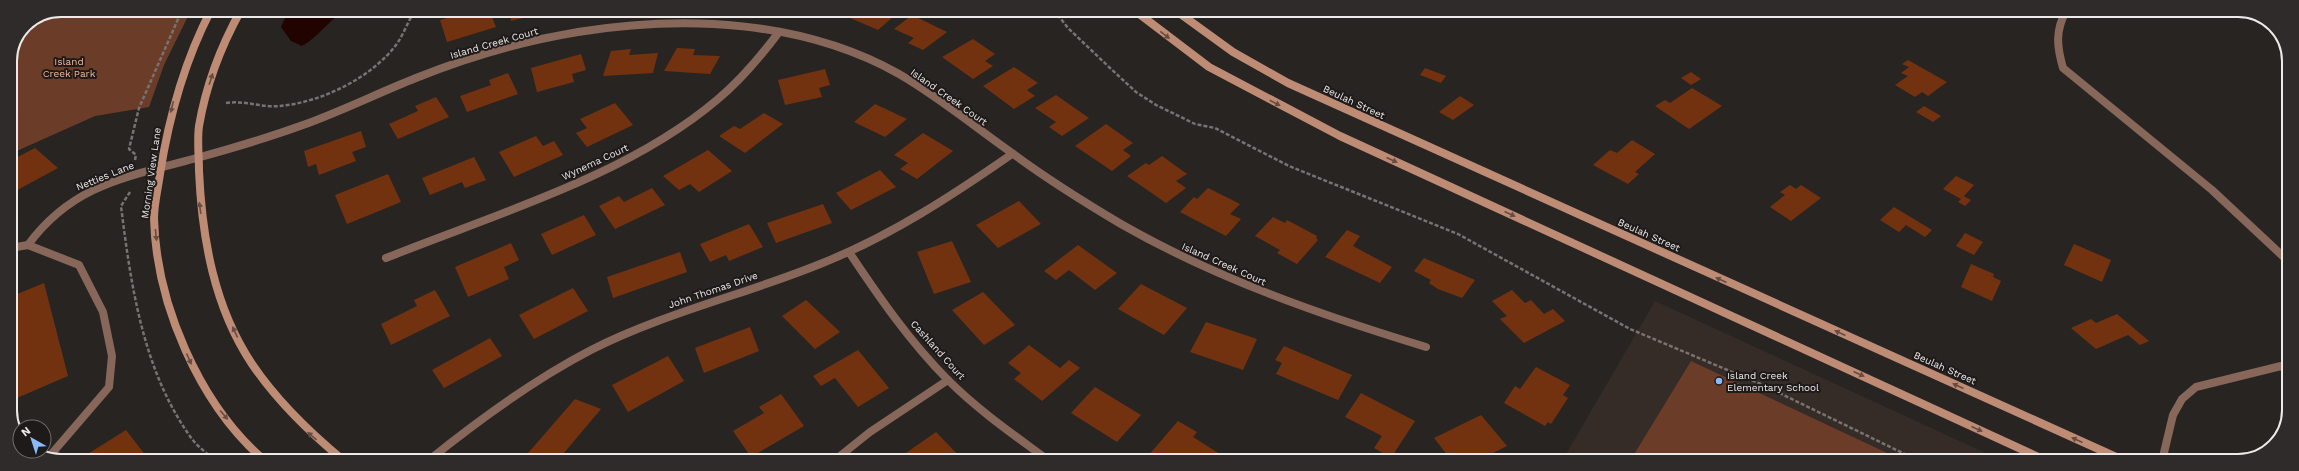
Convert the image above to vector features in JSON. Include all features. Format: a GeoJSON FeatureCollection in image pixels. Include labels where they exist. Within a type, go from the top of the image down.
{"type":"FeatureCollection","features":[{"type":"Feature","properties":{"kind":"main road","name":"Morning View Lane"},"geometry":{"type":"LineString","coordinates":[[207,17],[195,38],[182,72],[172,106],[154,218],[159,263],[173,322],[192,365],[220,410],[259,454]]}},
{"type":"Feature","properties":{"kind":"main road"},"geometry":{"type":"LineString","coordinates":[[238,17],[223,46],[211,81],[199,128],[200,202],[206,246],[221,304],[238,339],[270,390],[308,432],[336,454]]}},
{"type":"Feature","properties":{"kind":"main road"},"geometry":{"type":"LineString","coordinates":[[1143,17],[1209,66],[1267,99],[1333,132],[2032,454]]}},
{"type":"Feature","properties":{"kind":"main road","name":"Beulah Street"},"geometry":{"type":"LineString","coordinates":[[1185,17],[1233,52],[1288,83],[2110,454]]}},
{"type":"Feature","properties":{"kind":"street"},"geometry":{"type":"LineString","coordinates":[[2062,17],[2056,44],[2063,68],[2212,190],[2282,255]]}},
{"type":"Feature","properties":{"kind":"street","name":"Island Creek Court"},"geometry":{"type":"LineString","coordinates":[[161,168],[328,116],[452,65],[537,40],[601,29],[693,23],[736,26],[779,32],[832,45],[879,64],[915,83],[1012,154],[1123,224],[1193,263],[1255,290],[1382,334],[1426,347]]}},
{"type":"Feature","properties":{"kind":"street","name":"Wynema Court"},"geometry":{"type":"LineString","coordinates":[[386,258],[626,161],[663,139],[709,107],[731,88],[759,59],[779,32]]}},
{"type":"Feature","properties":{"kind":"street","name":"John Thomas Drive"},"geometry":{"type":"LineString","coordinates":[[437,454],[474,424],[520,391],[571,361],[651,323],[775,281],[849,252],[918,215],[970,184],[1012,154]]}},
{"type":"Feature","properties":{"kind":"street","name":"Netties Lane"},"geometry":{"type":"LineString","coordinates":[[28,245],[47,221],[80,196],[128,176],[161,168]]}},
{"type":"Feature","properties":{"kind":"street"},"geometry":{"type":"LineString","coordinates":[[17,247],[28,245],[79,265],[103,312],[112,356],[109,387],[52,453]]}},
{"type":"Feature","properties":{"kind":"street","name":"Cashland Court"},"geometry":{"type":"LineString","coordinates":[[849,252],[888,311],[948,380],[1005,428],[1040,454]]}},
{"type":"Feature","properties":{"kind":"street"},"geometry":{"type":"LineString","coordinates":[[2164,454],[2173,415],[2182,399],[2196,387],[2282,368]]}},
{"type":"Feature","properties":{"kind":"street"},"geometry":{"type":"LineString","coordinates":[[842,454],[870,432],[948,380]]}},
{"type":"Feature","properties":{"kind":"path"},"geometry":{"type":"LineString","coordinates":[[226,103],[237,100],[279,106],[312,100],[353,80],[374,67],[396,44],[410,17]]}},
{"type":"Feature","properties":{"kind":"path"},"geometry":{"type":"LineString","coordinates":[[1059,17],[1068,28],[1136,92],[1156,105],[1195,124],[1214,128],[1289,166],[1458,234],[1630,329],[1763,385],[1905,454]]}},
{"type":"Feature","properties":{"kind":"shaded area"},"geometry":{"type":"Polygon","coordinates":[[[286,17],[336,17],[314,38],[302,46],[291,41],[281,27],[286,17]]]}},
{"type":"Feature","properties":{"kind":"shaded area","name":"Island Creek Elementary School"},"geometry":{"type":"Polygon","coordinates":[[[1655,301],[1988,454],[1566,454],[1655,301]]]}},
{"type":"Feature","properties":{"kind":"green space","name":"Island Creek Park"},"geometry":{"type":"Polygon","coordinates":[[[188,17],[164,65],[149,107],[95,116],[17,151],[17,61],[20,44],[24,36],[36,24],[52,18],[188,17]]]}},
{"type":"Feature","properties":{"kind":"green space"},"geometry":{"type":"Polygon","coordinates":[[[1691,361],[1889,454],[1634,454],[1691,361]]]}},
{"type":"Feature","properties":{"kind":"building"},"geometry":{"type":"Polygon","coordinates":[[[450,17],[492,17],[496,27],[447,42],[440,20],[450,17]]]}},
{"type":"Feature","properties":{"kind":"building"},"geometry":{"type":"Polygon","coordinates":[[[510,17],[527,17],[511,21],[510,17]]]}},
{"type":"Feature","properties":{"kind":"building"},"geometry":{"type":"Polygon","coordinates":[[[848,17],[893,17],[878,30],[848,17]]]}},
{"type":"Feature","properties":{"kind":"building"},"geometry":{"type":"Polygon","coordinates":[[[909,17],[916,17],[947,32],[923,50],[908,43],[914,38],[894,29],[909,17]]]}},
{"type":"Feature","properties":{"kind":"building"},"geometry":{"type":"Polygon","coordinates":[[[973,39],[995,54],[985,61],[993,66],[973,79],[942,57],[973,39]]]}},
{"type":"Feature","properties":{"kind":"building"},"geometry":{"type":"Polygon","coordinates":[[[677,48],[695,49],[693,55],[720,56],[710,74],[664,71],[677,48]]]}},
{"type":"Feature","properties":{"kind":"building"},"geometry":{"type":"Polygon","coordinates":[[[631,49],[629,55],[658,53],[653,73],[603,76],[611,51],[631,49]]]}},
{"type":"Feature","properties":{"kind":"building"},"geometry":{"type":"Polygon","coordinates":[[[581,54],[586,70],[572,74],[574,82],[537,92],[531,68],[581,54]]]}},
{"type":"Feature","properties":{"kind":"building"},"geometry":{"type":"Polygon","coordinates":[[[1908,60],[1947,82],[1928,96],[1922,92],[1915,97],[1895,85],[1908,76],[1901,73],[1909,67],[1902,64],[1908,60]]]}},
{"type":"Feature","properties":{"kind":"building"},"geometry":{"type":"Polygon","coordinates":[[[1014,67],[1038,83],[1027,90],[1035,96],[1014,109],[983,86],[1014,67]]]}},
{"type":"Feature","properties":{"kind":"building"},"geometry":{"type":"Polygon","coordinates":[[[1425,68],[1446,76],[1441,83],[1420,75],[1425,68]]]}},
{"type":"Feature","properties":{"kind":"building"},"geometry":{"type":"Polygon","coordinates":[[[825,69],[830,85],[819,88],[822,97],[785,105],[778,80],[825,69]]]}},
{"type":"Feature","properties":{"kind":"building"},"geometry":{"type":"Polygon","coordinates":[[[1691,72],[1701,79],[1691,85],[1681,78],[1691,72]]]}},
{"type":"Feature","properties":{"kind":"building"},"geometry":{"type":"Polygon","coordinates":[[[508,73],[518,94],[467,112],[460,96],[491,85],[489,80],[508,73]]]}},
{"type":"Feature","properties":{"kind":"building"},"geometry":{"type":"Polygon","coordinates":[[[1692,88],[1722,106],[1689,129],[1655,106],[1665,100],[1670,103],[1692,88]]]}},
{"type":"Feature","properties":{"kind":"building"},"geometry":{"type":"Polygon","coordinates":[[[1056,95],[1089,118],[1062,136],[1049,127],[1056,122],[1035,108],[1056,95]]]}},
{"type":"Feature","properties":{"kind":"building"},"geometry":{"type":"Polygon","coordinates":[[[1460,96],[1474,105],[1453,120],[1439,112],[1460,96]]]}},
{"type":"Feature","properties":{"kind":"building"},"geometry":{"type":"Polygon","coordinates":[[[436,97],[449,117],[398,139],[389,124],[418,111],[415,106],[436,97]]]}},
{"type":"Feature","properties":{"kind":"building"},"geometry":{"type":"Polygon","coordinates":[[[615,103],[633,125],[587,147],[576,133],[587,128],[580,119],[615,103]]]}},
{"type":"Feature","properties":{"kind":"building"},"geometry":{"type":"Polygon","coordinates":[[[875,104],[907,119],[885,137],[854,122],[875,104]]]}},
{"type":"Feature","properties":{"kind":"building"},"geometry":{"type":"Polygon","coordinates":[[[1924,106],[1941,116],[1933,122],[1916,112],[1924,106]]]}},
{"type":"Feature","properties":{"kind":"building"},"geometry":{"type":"Polygon","coordinates":[[[764,113],[783,124],[745,153],[719,136],[734,126],[740,129],[764,113]]]}},
{"type":"Feature","properties":{"kind":"building"},"geometry":{"type":"Polygon","coordinates":[[[1106,124],[1133,143],[1123,150],[1131,156],[1112,171],[1075,146],[1106,124]]]}},
{"type":"Feature","properties":{"kind":"building"},"geometry":{"type":"Polygon","coordinates":[[[361,131],[366,147],[352,152],[356,161],[319,175],[316,164],[308,167],[304,151],[361,131]]]}},
{"type":"Feature","properties":{"kind":"building"},"geometry":{"type":"Polygon","coordinates":[[[923,133],[953,151],[917,179],[900,169],[908,163],[894,155],[923,133]]]}},
{"type":"Feature","properties":{"kind":"building"},"geometry":{"type":"Polygon","coordinates":[[[536,136],[543,146],[554,141],[563,155],[514,177],[499,152],[536,136]]]}},
{"type":"Feature","properties":{"kind":"building"},"geometry":{"type":"Polygon","coordinates":[[[1632,140],[1655,154],[1635,172],[1639,174],[1628,184],[1593,165],[1610,150],[1617,153],[1632,140]]]}},
{"type":"Feature","properties":{"kind":"building"},"geometry":{"type":"Polygon","coordinates":[[[35,148],[58,168],[17,190],[17,157],[35,148]]]}},
{"type":"Feature","properties":{"kind":"building"},"geometry":{"type":"Polygon","coordinates":[[[708,150],[732,171],[699,192],[690,184],[679,190],[663,176],[708,150]]]}},
{"type":"Feature","properties":{"kind":"building"},"geometry":{"type":"Polygon","coordinates":[[[1162,156],[1187,174],[1176,181],[1186,188],[1166,203],[1127,176],[1146,163],[1149,165],[1162,156]]]}},
{"type":"Feature","properties":{"kind":"building"},"geometry":{"type":"Polygon","coordinates":[[[474,157],[486,180],[465,188],[462,182],[430,195],[422,178],[474,157]]]}},
{"type":"Feature","properties":{"kind":"building"},"geometry":{"type":"Polygon","coordinates":[[[880,170],[896,187],[851,210],[836,193],[880,170]]]}},
{"type":"Feature","properties":{"kind":"building"},"geometry":{"type":"Polygon","coordinates":[[[388,174],[401,202],[347,224],[335,195],[388,174]]]}},
{"type":"Feature","properties":{"kind":"building"},"geometry":{"type":"Polygon","coordinates":[[[1956,176],[1974,185],[1964,196],[1971,200],[1965,206],[1958,202],[1961,199],[1943,189],[1956,176]]]}},
{"type":"Feature","properties":{"kind":"building"},"geometry":{"type":"Polygon","coordinates":[[[1790,185],[1796,189],[1801,185],[1821,198],[1791,221],[1770,207],[1785,195],[1780,192],[1790,185]]]}},
{"type":"Feature","properties":{"kind":"building"},"geometry":{"type":"Polygon","coordinates":[[[652,188],[665,205],[615,229],[599,206],[619,196],[624,202],[652,188]]]}},
{"type":"Feature","properties":{"kind":"building"},"geometry":{"type":"Polygon","coordinates":[[[1208,188],[1240,204],[1230,214],[1241,219],[1226,236],[1180,212],[1194,197],[1197,199],[1208,188]]]}},
{"type":"Feature","properties":{"kind":"building"},"geometry":{"type":"Polygon","coordinates":[[[1019,201],[1041,224],[998,248],[976,225],[1019,201]]]}},
{"type":"Feature","properties":{"kind":"building"},"geometry":{"type":"Polygon","coordinates":[[[823,204],[832,223],[776,243],[767,223],[823,204]]]}},
{"type":"Feature","properties":{"kind":"building"},"geometry":{"type":"Polygon","coordinates":[[[1894,207],[1932,230],[1925,237],[1906,225],[1899,232],[1880,220],[1894,207]]]}},
{"type":"Feature","properties":{"kind":"building"},"geometry":{"type":"Polygon","coordinates":[[[584,215],[596,235],[552,255],[541,234],[584,215]]]}},
{"type":"Feature","properties":{"kind":"building"},"geometry":{"type":"Polygon","coordinates":[[[1273,217],[1285,223],[1287,220],[1317,236],[1316,238],[1318,240],[1297,264],[1277,253],[1280,250],[1255,236],[1273,217]]]}},
{"type":"Feature","properties":{"kind":"building"},"geometry":{"type":"Polygon","coordinates":[[[749,224],[763,247],[729,261],[726,255],[710,262],[700,244],[749,224]]]}},
{"type":"Feature","properties":{"kind":"building"},"geometry":{"type":"Polygon","coordinates":[[[1347,230],[1360,236],[1353,246],[1392,267],[1380,283],[1325,257],[1347,230]]]}},
{"type":"Feature","properties":{"kind":"building"},"geometry":{"type":"Polygon","coordinates":[[[1965,233],[1983,242],[1974,255],[1956,246],[1965,233]]]}},
{"type":"Feature","properties":{"kind":"building"},"geometry":{"type":"Polygon","coordinates":[[[952,241],[971,282],[934,294],[917,252],[952,241]]]}},
{"type":"Feature","properties":{"kind":"building"},"geometry":{"type":"Polygon","coordinates":[[[511,243],[519,260],[504,267],[509,279],[468,297],[455,267],[511,243]]]}},
{"type":"Feature","properties":{"kind":"building"},"geometry":{"type":"Polygon","coordinates":[[[2074,244],[2111,260],[2102,282],[2064,265],[2074,244]]]}},
{"type":"Feature","properties":{"kind":"building"},"geometry":{"type":"Polygon","coordinates":[[[1078,245],[1117,273],[1095,290],[1069,270],[1056,280],[1044,271],[1078,245]]]}},
{"type":"Feature","properties":{"kind":"building"},"geometry":{"type":"Polygon","coordinates":[[[680,252],[687,272],[613,298],[607,277],[680,252]]]}},
{"type":"Feature","properties":{"kind":"building"},"geometry":{"type":"Polygon","coordinates":[[[1424,258],[1475,280],[1462,298],[1438,289],[1429,283],[1431,280],[1414,271],[1424,258]]]}},
{"type":"Feature","properties":{"kind":"building"},"geometry":{"type":"Polygon","coordinates":[[[1971,264],[1994,274],[1993,277],[2001,281],[1992,301],[1961,287],[1971,264]]]}},
{"type":"Feature","properties":{"kind":"building"},"geometry":{"type":"Polygon","coordinates":[[[44,283],[68,376],[17,398],[17,294],[44,283]]]}},
{"type":"Feature","properties":{"kind":"building"},"geometry":{"type":"Polygon","coordinates":[[[1141,284],[1187,308],[1164,335],[1118,309],[1141,284]]]}},
{"type":"Feature","properties":{"kind":"building"},"geometry":{"type":"Polygon","coordinates":[[[573,288],[588,311],[534,339],[519,315],[573,288]]]}},
{"type":"Feature","properties":{"kind":"building"},"geometry":{"type":"Polygon","coordinates":[[[435,290],[450,316],[391,345],[381,324],[417,306],[414,300],[435,290]]]}},
{"type":"Feature","properties":{"kind":"building"},"geometry":{"type":"Polygon","coordinates":[[[1512,290],[1525,303],[1531,300],[1544,314],[1553,309],[1565,321],[1524,343],[1500,319],[1507,316],[1492,301],[1512,290]]]}},
{"type":"Feature","properties":{"kind":"building"},"geometry":{"type":"Polygon","coordinates":[[[983,292],[1015,325],[984,345],[952,310],[983,292]]]}},
{"type":"Feature","properties":{"kind":"building"},"geometry":{"type":"Polygon","coordinates":[[[806,300],[840,332],[815,349],[782,316],[806,300]]]}},
{"type":"Feature","properties":{"kind":"building"},"geometry":{"type":"Polygon","coordinates":[[[2117,314],[2149,341],[2140,345],[2128,335],[2096,349],[2071,328],[2091,319],[2096,323],[2117,314]]]}},
{"type":"Feature","properties":{"kind":"building"},"geometry":{"type":"Polygon","coordinates":[[[1206,322],[1257,339],[1243,370],[1190,352],[1206,322]]]}},
{"type":"Feature","properties":{"kind":"building"},"geometry":{"type":"Polygon","coordinates":[[[750,327],[759,351],[704,373],[695,348],[750,327]]]}},
{"type":"Feature","properties":{"kind":"building"},"geometry":{"type":"Polygon","coordinates":[[[490,338],[502,356],[444,388],[432,370],[490,338]]]}},
{"type":"Feature","properties":{"kind":"building"},"geometry":{"type":"Polygon","coordinates":[[[1029,345],[1060,368],[1069,360],[1080,368],[1042,401],[1014,379],[1021,373],[1008,363],[1029,345]]]}},
{"type":"Feature","properties":{"kind":"building"},"geometry":{"type":"Polygon","coordinates":[[[1284,346],[1352,375],[1338,400],[1276,374],[1282,363],[1275,360],[1284,346]]]}},
{"type":"Feature","properties":{"kind":"building"},"geometry":{"type":"Polygon","coordinates":[[[858,350],[889,388],[858,407],[835,378],[821,386],[813,376],[858,350]]]}},
{"type":"Feature","properties":{"kind":"building"},"geometry":{"type":"Polygon","coordinates":[[[668,356],[684,381],[628,412],[612,385],[668,356]]]}},
{"type":"Feature","properties":{"kind":"building"},"geometry":{"type":"Polygon","coordinates":[[[1536,367],[1570,385],[1563,395],[1568,398],[1551,424],[1548,422],[1545,426],[1504,403],[1515,386],[1520,389],[1536,367]]]}},
{"type":"Feature","properties":{"kind":"building"},"geometry":{"type":"Polygon","coordinates":[[[1095,387],[1141,415],[1117,442],[1071,413],[1095,387]]]}},
{"type":"Feature","properties":{"kind":"building"},"geometry":{"type":"Polygon","coordinates":[[[1361,393],[1415,421],[1394,454],[1384,454],[1374,448],[1382,436],[1345,417],[1361,393]]]}},
{"type":"Feature","properties":{"kind":"building"},"geometry":{"type":"Polygon","coordinates":[[[781,394],[804,426],[756,454],[749,454],[733,431],[764,413],[759,407],[781,394]]]}},
{"type":"Feature","properties":{"kind":"building"},"geometry":{"type":"Polygon","coordinates":[[[575,399],[601,409],[563,454],[527,454],[575,399]]]}},
{"type":"Feature","properties":{"kind":"building"},"geometry":{"type":"Polygon","coordinates":[[[1481,415],[1507,446],[1491,454],[1447,454],[1434,438],[1481,415]]]}},
{"type":"Feature","properties":{"kind":"building"},"geometry":{"type":"Polygon","coordinates":[[[1178,421],[1197,432],[1193,437],[1220,454],[1150,454],[1178,421]]]}},
{"type":"Feature","properties":{"kind":"building"},"geometry":{"type":"Polygon","coordinates":[[[126,430],[144,454],[88,454],[126,430]]]}},
{"type":"Feature","properties":{"kind":"building"},"geometry":{"type":"Polygon","coordinates":[[[936,432],[957,454],[907,454],[906,453],[936,432]]]}},
{"type":"Feature","properties":{"kind":"place","name":"Island Creek Elementary School"},"geometry":{"type":"Point","coordinates":[1719,381]}}]}
